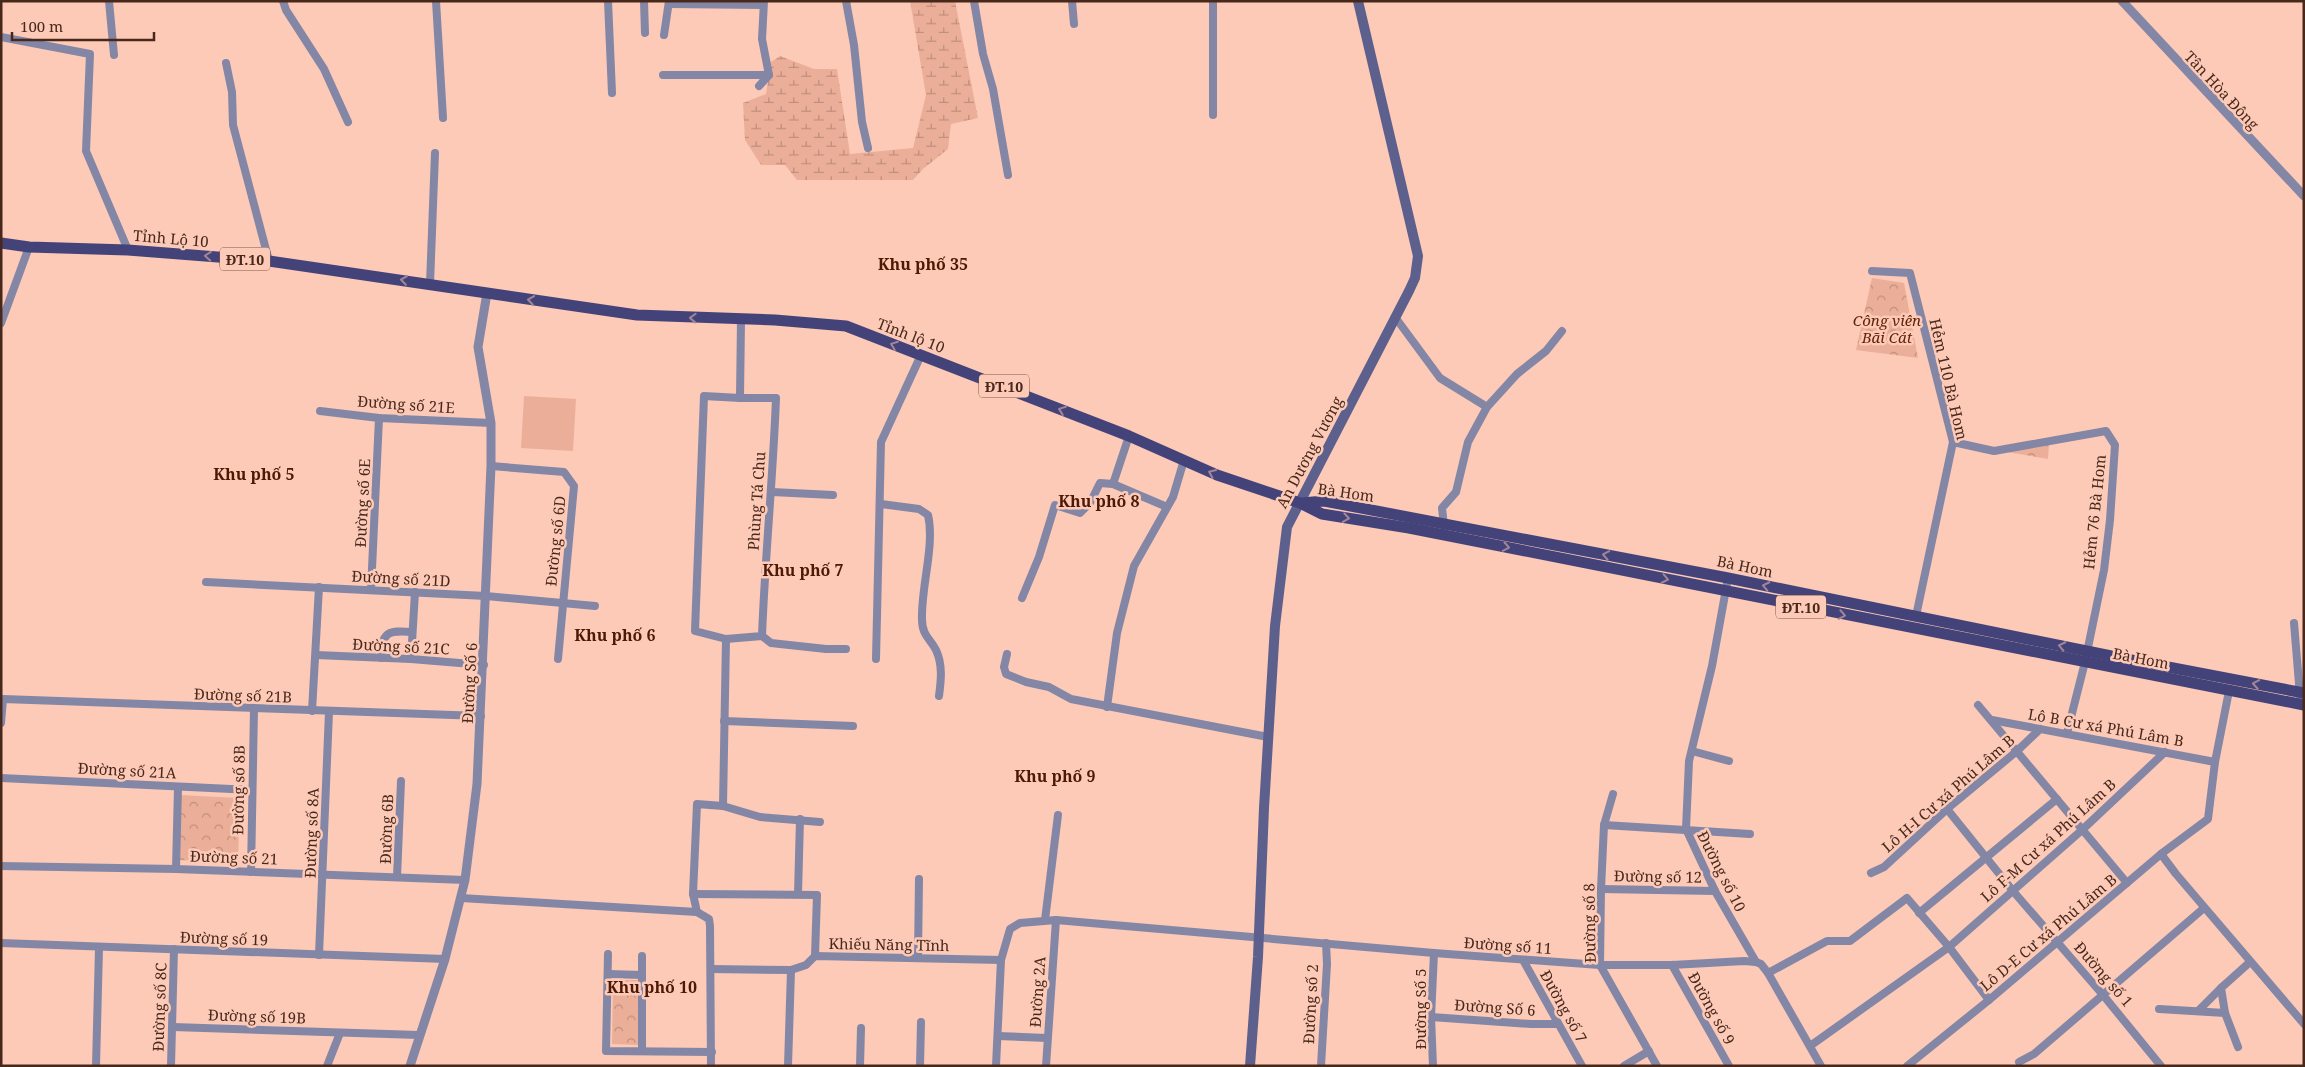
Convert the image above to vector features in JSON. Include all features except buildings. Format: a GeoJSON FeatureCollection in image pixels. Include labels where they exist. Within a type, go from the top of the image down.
{"type":"FeatureCollection","features":[{"type":"Feature","properties":{"kind":"main road","name":"An Dương Vương"},"geometry":{"type":"LineString","coordinates":[[1250,1066],[1275,626],[1287,527],[1415,278],[1418,256],[1358,1]]}},
{"type":"Feature","properties":{"kind":"main road","name":"Tỉnh Lộ 10"},"geometry":{"type":"LineString","coordinates":[[1,243],[29,247],[128,250],[269,261],[487,294]]}},
{"type":"Feature","properties":{"kind":"main road","name":"Tỉnh lộ 10"},"geometry":{"type":"LineString","coordinates":[[487,294],[637,315],[846,326],[1129,436],[1217,476],[1300,503]]}},
{"type":"Feature","properties":{"kind":"main road","name":"Bà Hom"},"geometry":{"type":"LineString","coordinates":[[1300,503],[1324,501],[1443,530],[1725,592],[2086,656],[2302,698]]}},
{"type":"Feature","properties":{"kind":"main road","name":"Bà Hom"},"geometry":{"type":"LineString","coordinates":[[1443,530],[1728,578],[1916,616],[2228,691],[2302,698]]}},
{"type":"Feature","properties":{"kind":"street"},"geometry":{"type":"LineString","coordinates":[[109,1],[114,55]]}},
{"type":"Feature","properties":{"kind":"street"},"geometry":{"type":"LineString","coordinates":[[283,1],[286,10],[324,69],[348,122]]}},
{"type":"Feature","properties":{"kind":"street"},"geometry":{"type":"LineString","coordinates":[[436,1],[443,118]]}},
{"type":"Feature","properties":{"kind":"street"},"geometry":{"type":"LineString","coordinates":[[608,1],[612,93]]}},
{"type":"Feature","properties":{"kind":"street"},"geometry":{"type":"LineString","coordinates":[[644,1],[645,33]]}},
{"type":"Feature","properties":{"kind":"street"},"geometry":{"type":"LineString","coordinates":[[846,1],[854,46],[862,122],[868,148]]}},
{"type":"Feature","properties":{"kind":"street"},"geometry":{"type":"LineString","coordinates":[[974,1],[983,54],[993,89],[1008,175]]}},
{"type":"Feature","properties":{"kind":"street"},"geometry":{"type":"LineString","coordinates":[[1072,1],[1074,24]]}},
{"type":"Feature","properties":{"kind":"street"},"geometry":{"type":"LineString","coordinates":[[1213,1],[1213,115]]}},
{"type":"Feature","properties":{"kind":"street","name":"Tân Hòa Đông"},"geometry":{"type":"LineString","coordinates":[[2122,1],[2304,196]]}},
{"type":"Feature","properties":{"kind":"street"},"geometry":{"type":"LineString","coordinates":[[664,35],[669,3],[764,3],[762,39],[769,75]]}},
{"type":"Feature","properties":{"kind":"street"},"geometry":{"type":"LineString","coordinates":[[1,38],[90,54],[86,150],[128,250]]}},
{"type":"Feature","properties":{"kind":"street"},"geometry":{"type":"LineString","coordinates":[[226,63],[232,92],[233,125],[269,261]]}},
{"type":"Feature","properties":{"kind":"street"},"geometry":{"type":"LineString","coordinates":[[663,74],[769,75]]}},
{"type":"Feature","properties":{"kind":"street"},"geometry":{"type":"LineString","coordinates":[[759,86],[769,75]]}},
{"type":"Feature","properties":{"kind":"street"},"geometry":{"type":"LineString","coordinates":[[430,284],[435,153]]}},
{"type":"Feature","properties":{"kind":"street"},"geometry":{"type":"LineString","coordinates":[[1,323],[29,247]]}},
{"type":"Feature","properties":{"kind":"street","name":"Hẻm 110 Bà Hom"},"geometry":{"type":"LineString","coordinates":[[1872,271],[1910,273],[1953,442],[1916,616]]}},
{"type":"Feature","properties":{"kind":"street","name":"Đường Số 6"},"geometry":{"type":"LineString","coordinates":[[410,1066],[445,959],[461,898],[477,784],[484,665],[491,466],[491,424],[478,347],[487,294]]}},
{"type":"Feature","properties":{"kind":"street"},"geometry":{"type":"LineString","coordinates":[[1395,317],[1440,378],[1487,406]]}},
{"type":"Feature","properties":{"kind":"street"},"geometry":{"type":"LineString","coordinates":[[740,398],[741,320]]}},
{"type":"Feature","properties":{"kind":"street"},"geometry":{"type":"LineString","coordinates":[[1443,530],[1442,508],[1456,492],[1468,442],[1487,406],[1517,374],[1546,351],[1562,331]]}},
{"type":"Feature","properties":{"kind":"street"},"geometry":{"type":"LineString","coordinates":[[876,659],[881,442],[921,355]]}},
{"type":"Feature","properties":{"kind":"street","name":"Phùng Tá Chu"},"geometry":{"type":"LineString","coordinates":[[704,396],[776,398],[772,492],[766,556],[762,636],[726,639],[695,631],[704,396]]}},
{"type":"Feature","properties":{"kind":"street","name":"Đường số 21E"},"geometry":{"type":"LineString","coordinates":[[320,411],[379,418],[491,424]]}},
{"type":"Feature","properties":{"kind":"street","name":"Đường số 6E"},"geometry":{"type":"LineString","coordinates":[[371,590],[379,418]]}},
{"type":"Feature","properties":{"kind":"street","name":"Hẻm 76 Bà Hom"},"geometry":{"type":"LineString","coordinates":[[1953,442],[1994,451],[2106,432],[2115,445],[2110,520],[2104,570],[2086,656]]}},
{"type":"Feature","properties":{"kind":"street"},"geometry":{"type":"LineString","coordinates":[[1113,484],[1129,436]]}},
{"type":"Feature","properties":{"kind":"street"},"geometry":{"type":"LineString","coordinates":[[1107,707],[1117,633],[1134,566],[1173,497],[1184,460]]}},
{"type":"Feature","properties":{"kind":"street","name":"Đường số 6D"},"geometry":{"type":"LineString","coordinates":[[491,466],[564,472],[574,486],[558,658]]}},
{"type":"Feature","properties":{"kind":"street"},"geometry":{"type":"LineString","coordinates":[[1022,598],[1039,557],[1055,505],[1080,512],[1090,503],[1100,483],[1113,484],[1168,506]]}},
{"type":"Feature","properties":{"kind":"street"},"geometry":{"type":"LineString","coordinates":[[772,492],[833,495]]}},
{"type":"Feature","properties":{"kind":"street"},"geometry":{"type":"LineString","coordinates":[[881,504],[919,509],[928,515],[932,530],[922,621],[925,637],[936,650],[942,678],[939,696]]}},
{"type":"Feature","properties":{"kind":"street","name":"Đường số 10"},"geometry":{"type":"LineString","coordinates":[[1728,578],[1712,666],[1689,761],[1686,829],[1714,891],[1756,962],[1761,964],[1768,973],[1821,1066]]}},
{"type":"Feature","properties":{"kind":"street","name":"Đường số 21D"},"geometry":{"type":"LineString","coordinates":[[206,582],[486,596],[595,606]]}},
{"type":"Feature","properties":{"kind":"street"},"geometry":{"type":"LineString","coordinates":[[312,711],[319,587]]}},
{"type":"Feature","properties":{"kind":"street"},"geometry":{"type":"LineString","coordinates":[[411,659],[415,592]]}},
{"type":"Feature","properties":{"kind":"street"},"geometry":{"type":"LineString","coordinates":[[2294,623],[2302,698]]}},
{"type":"Feature","properties":{"kind":"street"},"geometry":{"type":"LineString","coordinates":[[382,658],[382,644],[386,635],[395,631],[412,632]]}},
{"type":"Feature","properties":{"kind":"street"},"geometry":{"type":"LineString","coordinates":[[762,636],[771,643],[826,650],[846,649]]}},
{"type":"Feature","properties":{"kind":"street"},"geometry":{"type":"LineString","coordinates":[[723,806],[726,639]]}},
{"type":"Feature","properties":{"kind":"street"},"geometry":{"type":"LineString","coordinates":[[1007,654],[1004,666],[1006,674],[1026,682],[1050,687],[1071,699],[1268,737]]}},
{"type":"Feature","properties":{"kind":"street","name":"Đường số 21C"},"geometry":{"type":"LineString","coordinates":[[316,655],[411,659],[484,665]]}},
{"type":"Feature","properties":{"kind":"street"},"geometry":{"type":"LineString","coordinates":[[2067,733],[2086,656]]}},
{"type":"Feature","properties":{"kind":"street"},"geometry":{"type":"LineString","coordinates":[[2215,762],[2228,691]]}},
{"type":"Feature","properties":{"kind":"street","name":"Đường số 21B"},"geometry":{"type":"LineString","coordinates":[[1,723],[3,699],[481,716]]}},
{"type":"Feature","properties":{"kind":"street"},"geometry":{"type":"LineString","coordinates":[[1978,704],[2127,883]]}},
{"type":"Feature","properties":{"kind":"street","name":"Đường số 8B"},"geometry":{"type":"LineString","coordinates":[[251,872],[254,709]]}},
{"type":"Feature","properties":{"kind":"street","name":"Đường số 8A"},"geometry":{"type":"LineString","coordinates":[[319,955],[329,712]]}},
{"type":"Feature","properties":{"kind":"street","name":"Lô B Cư xá Phú Lâm B"},"geometry":{"type":"LineString","coordinates":[[1992,720],[2215,762]]}},
{"type":"Feature","properties":{"kind":"street"},"geometry":{"type":"LineString","coordinates":[[724,721],[853,726]]}},
{"type":"Feature","properties":{"kind":"street","name":"Lô H-I Cư xá Phú Lâm B"},"geometry":{"type":"LineString","coordinates":[[1871,873],[1884,867],[1947,809],[2017,751],[2040,729]]}},
{"type":"Feature","properties":{"kind":"street"},"geometry":{"type":"LineString","coordinates":[[1692,751],[1729,761]]}},
{"type":"Feature","properties":{"kind":"street","name":"Lô F-M Cư xá Phú Lâm B"},"geometry":{"type":"LineString","coordinates":[[1810,1046],[1949,947],[2082,830],[2165,752]]}},
{"type":"Feature","properties":{"kind":"street","name":"Lô D-E Cư xá Phú Lâm B"},"geometry":{"type":"LineString","coordinates":[[1907,1066],[1989,1000],[2161,854],[2208,819],[2215,762]]}},
{"type":"Feature","properties":{"kind":"street","name":"Đường số 21A"},"geometry":{"type":"LineString","coordinates":[[1,778],[252,790]]}},
{"type":"Feature","properties":{"kind":"street","name":"Đường 6B"},"geometry":{"type":"LineString","coordinates":[[398,877],[402,781]]}},
{"type":"Feature","properties":{"kind":"street"},"geometry":{"type":"LineString","coordinates":[[176,869],[178,786]]}},
{"type":"Feature","properties":{"kind":"street","name":"Đường số 8"},"geometry":{"type":"LineString","coordinates":[[1613,794],[1604,826],[1600,965],[1658,1066]]}},
{"type":"Feature","properties":{"kind":"street"},"geometry":{"type":"LineString","coordinates":[[1919,913],[2057,799]]}},
{"type":"Feature","properties":{"kind":"street"},"geometry":{"type":"LineString","coordinates":[[696,912],[693,894],[697,804],[723,806],[760,816],[820,822]]}},
{"type":"Feature","properties":{"kind":"street","name":"Đường số 1"},"geometry":{"type":"LineString","coordinates":[[1947,809],[2013,891],[2162,1066]]}},
{"type":"Feature","properties":{"kind":"street"},"geometry":{"type":"LineString","coordinates":[[1045,920],[1058,815]]}},
{"type":"Feature","properties":{"kind":"street"},"geometry":{"type":"LineString","coordinates":[[798,894],[800,819]]}},
{"type":"Feature","properties":{"kind":"street"},"geometry":{"type":"LineString","coordinates":[[1604,826],[1750,834]]}},
{"type":"Feature","properties":{"kind":"street"},"geometry":{"type":"LineString","coordinates":[[2161,854],[2204,908],[2304,1024]]}},
{"type":"Feature","properties":{"kind":"street","name":"Đường số 21"},"geometry":{"type":"LineString","coordinates":[[1,866],[176,869],[465,880]]}},
{"type":"Feature","properties":{"kind":"street"},"geometry":{"type":"LineString","coordinates":[[918,957],[919,879]]}},
{"type":"Feature","properties":{"kind":"street","name":"Đường số 12"},"geometry":{"type":"LineString","coordinates":[[1601,889],[1714,891]]}},
{"type":"Feature","properties":{"kind":"street"},"geometry":{"type":"LineString","coordinates":[[693,894],[817,895],[815,956]]}},
{"type":"Feature","properties":{"kind":"street"},"geometry":{"type":"LineString","coordinates":[[461,898],[696,912],[709,919],[711,1066]]}},
{"type":"Feature","properties":{"kind":"street"},"geometry":{"type":"LineString","coordinates":[[1768,973],[1827,941],[1850,941],[1907,898],[1949,947],[1989,1000]]}},
{"type":"Feature","properties":{"kind":"street"},"geometry":{"type":"LineString","coordinates":[[2019,1062],[2034,1054],[2204,908]]}},
{"type":"Feature","properties":{"kind":"street"},"geometry":{"type":"LineString","coordinates":[[996,1066],[1001,960],[1010,929],[1020,923],[1056,920],[1258,937]]}},
{"type":"Feature","properties":{"kind":"street","name":"Đường 2A"},"geometry":{"type":"LineString","coordinates":[[1046,1066],[1056,920]]}},
{"type":"Feature","properties":{"kind":"street","name":"Đường số 11"},"geometry":{"type":"LineString","coordinates":[[1258,937],[1434,953],[1600,965],[1756,962]]}},
{"type":"Feature","properties":{"kind":"street","name":"Đường số 19"},"geometry":{"type":"LineString","coordinates":[[1,943],[445,959]]}},
{"type":"Feature","properties":{"kind":"street","name":"Đường số 2"},"geometry":{"type":"LineString","coordinates":[[1321,1066],[1327,964],[1326,943]]}},
{"type":"Feature","properties":{"kind":"street"},"geometry":{"type":"LineString","coordinates":[[96,1066],[99,948]]}},
{"type":"Feature","properties":{"kind":"street","name":"Đường số 8C"},"geometry":{"type":"LineString","coordinates":[[171,1066],[174,949]]}},
{"type":"Feature","properties":{"kind":"street","name":"Đường Số 5"},"geometry":{"type":"LineString","coordinates":[[1434,953],[1431,1017],[1434,1066]]}},
{"type":"Feature","properties":{"kind":"street"},"geometry":{"type":"LineString","coordinates":[[608,954],[606,1051],[712,1052]]}},
{"type":"Feature","properties":{"kind":"street"},"geometry":{"type":"LineString","coordinates":[[642,956],[642,1051]]}},
{"type":"Feature","properties":{"kind":"street","name":"Khiếu Năng Tĩnh"},"geometry":{"type":"LineString","coordinates":[[711,970],[791,970],[806,965],[815,956],[1001,960]]}},
{"type":"Feature","properties":{"kind":"street","name":"Đường số 7"},"geometry":{"type":"LineString","coordinates":[[1523,960],[1582,1066]]}},
{"type":"Feature","properties":{"kind":"street"},"geometry":{"type":"LineString","coordinates":[[2198,1011],[2250,962]]}},
{"type":"Feature","properties":{"kind":"street","name":"Đường số 9"},"geometry":{"type":"LineString","coordinates":[[1672,965],[1729,1066]]}},
{"type":"Feature","properties":{"kind":"street"},"geometry":{"type":"LineString","coordinates":[[788,1066],[791,970]]}},
{"type":"Feature","properties":{"kind":"street"},"geometry":{"type":"LineString","coordinates":[[608,974],[642,976]]}},
{"type":"Feature","properties":{"kind":"street"},"geometry":{"type":"LineString","coordinates":[[2221,988],[2225,1013],[2238,1047]]}},
{"type":"Feature","properties":{"kind":"street"},"geometry":{"type":"LineString","coordinates":[[2159,1009],[2225,1013]]}},
{"type":"Feature","properties":{"kind":"street","name":"Đường Số 6"},"geometry":{"type":"LineString","coordinates":[[1431,1017],[1558,1024]]}},
{"type":"Feature","properties":{"kind":"street"},"geometry":{"type":"LineString","coordinates":[[920,1066],[921,1022]]}},
{"type":"Feature","properties":{"kind":"street","name":"Đường số 19B"},"geometry":{"type":"LineString","coordinates":[[173,1027],[419,1035]]}},
{"type":"Feature","properties":{"kind":"street"},"geometry":{"type":"LineString","coordinates":[[860,1066],[861,1028]]}},
{"type":"Feature","properties":{"kind":"street"},"geometry":{"type":"LineString","coordinates":[[327,1066],[340,1033]]}},
{"type":"Feature","properties":{"kind":"street"},"geometry":{"type":"LineString","coordinates":[[998,1036],[1048,1038]]}},
{"type":"Feature","properties":{"kind":"street"},"geometry":{"type":"LineString","coordinates":[[1624,1066],[1649,1052]]}},
{"type":"Feature","properties":{"kind":"green space"},"geometry":{"type":"Polygon","coordinates":[[[910,1],[955,1],[978,118],[951,124],[948,149],[923,169],[913,180],[797,180],[785,165],[761,165],[745,140],[743,103],[766,94],[771,62],[780,56],[814,69],[837,69],[850,154],[913,148],[926,95],[910,1]]]}},
{"type":"Feature","properties":{"kind":"green space","name":"Công viên Bãi Cát"},"geometry":{"type":"Polygon","coordinates":[[[1872,278],[1904,283],[1918,358],[1856,350],[1872,278]]]}},
{"type":"Feature","properties":{"kind":"green space"},"geometry":{"type":"Polygon","coordinates":[[[524,396],[576,399],[573,451],[521,448],[524,396]]]}},
{"type":"Feature","properties":{"kind":"green space"},"geometry":{"type":"Polygon","coordinates":[[[2049,444],[2048,459],[2007,452],[2049,444]]]}},
{"type":"Feature","properties":{"kind":"green space"},"geometry":{"type":"Polygon","coordinates":[[[179,795],[240,798],[238,863],[178,860],[179,795]]]}},
{"type":"Feature","properties":{"kind":"green space"},"geometry":{"type":"Polygon","coordinates":[[[613,980],[638,980],[638,1045],[612,1044],[613,980]]]}},
{"type":"Feature","properties":{"kind":"district","name":"Khu phố 35"},"geometry":{"type":"Point","coordinates":[923,264]}},
{"type":"Feature","properties":{"kind":"district","name":"Khu phố 5"},"geometry":{"type":"Point","coordinates":[254,474]}},
{"type":"Feature","properties":{"kind":"district","name":"Khu phố 8"},"geometry":{"type":"Point","coordinates":[1099,501]}},
{"type":"Feature","properties":{"kind":"district","name":"Khu phố 7"},"geometry":{"type":"Point","coordinates":[803,570]}},
{"type":"Feature","properties":{"kind":"district","name":"Khu phố 6"},"geometry":{"type":"Point","coordinates":[615,635]}},
{"type":"Feature","properties":{"kind":"district","name":"Khu phố 9"},"geometry":{"type":"Point","coordinates":[1055,776]}},
{"type":"Feature","properties":{"kind":"district","name":"Khu phố 10"},"geometry":{"type":"Point","coordinates":[652,987]}}]}
